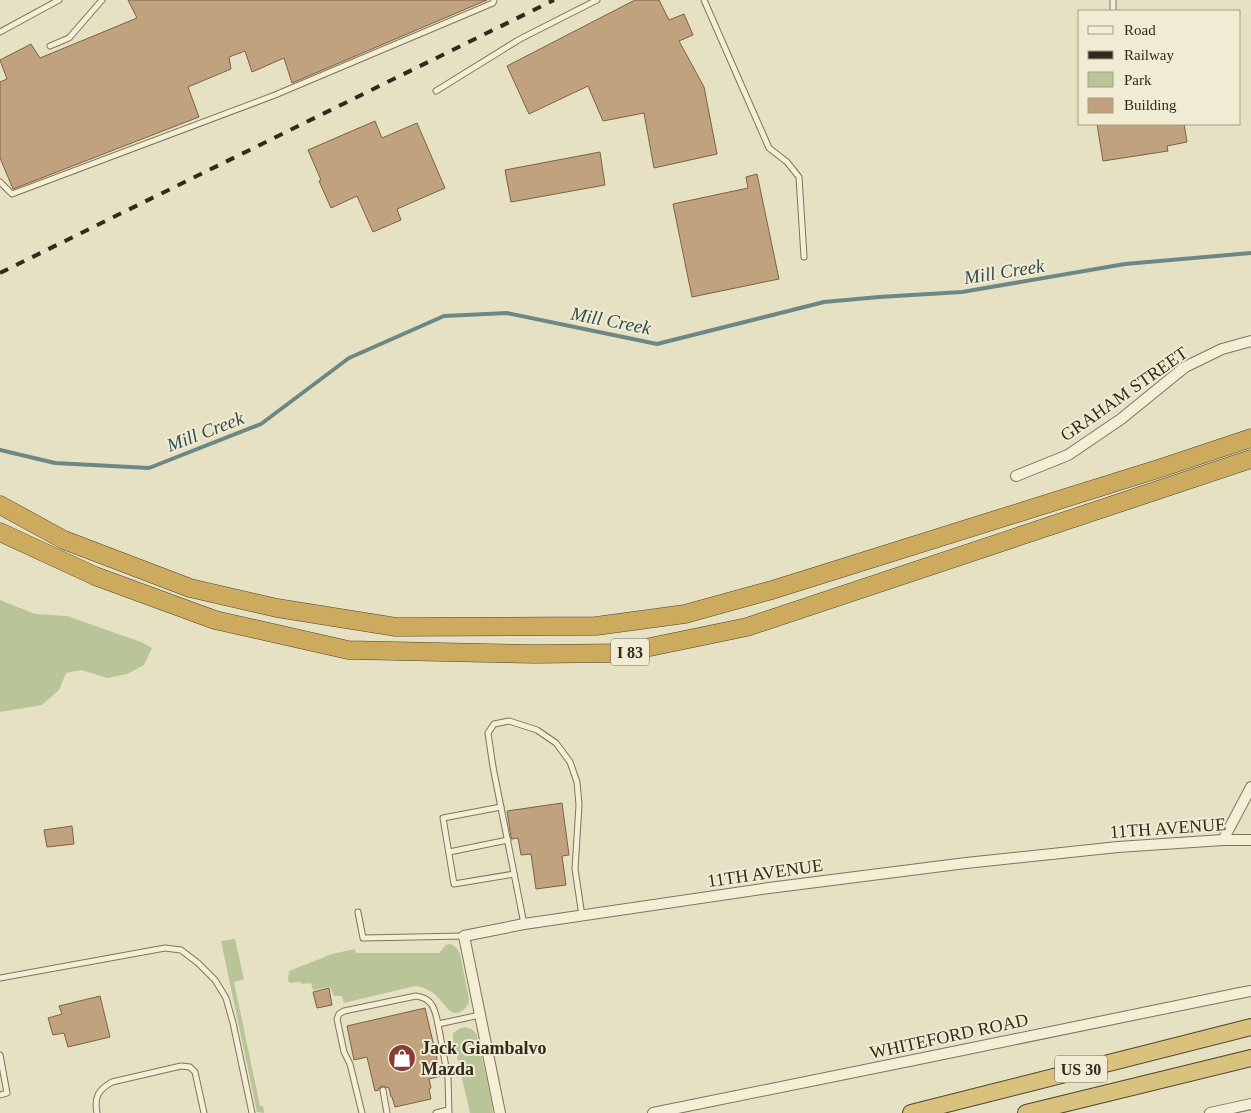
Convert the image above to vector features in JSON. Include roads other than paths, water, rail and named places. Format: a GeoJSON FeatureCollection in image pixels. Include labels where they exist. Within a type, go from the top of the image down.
{"type":"FeatureCollection","features":[{"type":"Feature","properties":{"kind":"highway","name":"I 83"},"geometry":{"type":"LineString","coordinates":[[0,505],[64,540],[190,588],[277,608],[396,627],[596,626],[685,614],[772,590],[1251,438]]}},
{"type":"Feature","properties":{"kind":"highway","name":"I 83"},"geometry":{"type":"LineString","coordinates":[[0,532],[95,576],[215,620],[348,650],[535,654],[621,653],[747,627],[1251,458]]}},
{"type":"Feature","properties":{"kind":"highway","name":"US 30"},"geometry":{"type":"LineString","coordinates":[[912,1113],[1251,1027]]}},
{"type":"Feature","properties":{"kind":"highway","name":"US 30"},"geometry":{"type":"LineString","coordinates":[[1026,1113],[1251,1058]]}},
{"type":"Feature","properties":{"kind":"street","name":"GRAHAM STREET"},"geometry":{"type":"LineString","coordinates":[[1016,476],[1068,455],[1121,419],[1185,367],[1222,349],[1251,341]]}},
{"type":"Feature","properties":{"kind":"street"},"geometry":{"type":"LineString","coordinates":[[1223,840],[1251,787]]}},
{"type":"Feature","properties":{"kind":"street","name":"11TH AVENUE"},"geometry":{"type":"LineString","coordinates":[[464,936],[524,924],[769,888],[966,863],[1118,847],[1251,840]]}},
{"type":"Feature","properties":{"kind":"street"},"geometry":{"type":"LineString","coordinates":[[464,936],[500,1113]]}},
{"type":"Feature","properties":{"kind":"street","name":"WHITEFORD ROAD"},"geometry":{"type":"LineString","coordinates":[[653,1113],[1251,991]]}},
{"type":"Feature","properties":{"kind":"street"},"geometry":{"type":"LineString","coordinates":[[1210,1113],[1251,1104]]}},
{"type":"Feature","properties":{"kind":"lane"},"geometry":{"type":"LineString","coordinates":[[0,32],[60,0]]}},
{"type":"Feature","properties":{"kind":"lane"},"geometry":{"type":"LineString","coordinates":[[50,46],[69,38],[102,0]]}},
{"type":"Feature","properties":{"kind":"lane"},"geometry":{"type":"LineString","coordinates":[[0,182],[12,194],[275,95],[493,3],[494,0]]}},
{"type":"Feature","properties":{"kind":"lane"},"geometry":{"type":"LineString","coordinates":[[436,91],[520,39],[597,0]]}},
{"type":"Feature","properties":{"kind":"lane"},"geometry":{"type":"LineString","coordinates":[[704,0],[769,148],[787,162],[799,177],[804,257]]}},
{"type":"Feature","properties":{"kind":"lane"},"geometry":{"type":"LineString","coordinates":[[524,924],[488,733],[494,724],[509,721],[537,730],[556,743],[570,762],[577,782],[579,805],[575,869],[582,916]]}},
{"type":"Feature","properties":{"kind":"lane"},"geometry":{"type":"LineString","coordinates":[[501,807],[444,818],[454,884],[514,874]]}},
{"type":"Feature","properties":{"kind":"lane"},"geometry":{"type":"LineString","coordinates":[[449,852],[508,840]]}},
{"type":"Feature","properties":{"kind":"lane"},"geometry":{"type":"LineString","coordinates":[[358,912],[363,938],[464,936]]}},
{"type":"Feature","properties":{"kind":"lane"},"geometry":{"type":"LineString","coordinates":[[0,978],[165,948],[181,950],[198,962],[215,980],[226,998],[252,1113]]}},
{"type":"Feature","properties":{"kind":"lane"},"geometry":{"type":"LineString","coordinates":[[362,1113],[350,1064],[344,1052],[337,1019],[339,1014],[344,1011],[416,996],[423,997],[429,1001],[434,1009],[448,1078],[448,1112],[436,1113]]}},
{"type":"Feature","properties":{"kind":"lane"},"geometry":{"type":"LineString","coordinates":[[438,1024],[480,1014]]}},
{"type":"Feature","properties":{"kind":"lane"},"geometry":{"type":"LineString","coordinates":[[0,1055],[7,1093],[0,1095]]}},
{"type":"Feature","properties":{"kind":"lane"},"geometry":{"type":"LineString","coordinates":[[97,1113],[97,1096],[103,1087],[112,1082],[181,1066],[190,1067],[195,1072],[204,1113]]}},
{"type":"Feature","properties":{"kind":"lane"},"geometry":{"type":"LineString","coordinates":[[383,1090],[387,1113]]}},
{"type":"Feature","properties":{"kind":"waterway","name":"Mill Creek"},"geometry":{"type":"LineString","coordinates":[[0,450],[55,463],[149,468],[261,424],[349,358],[444,316],[507,313],[657,344],[824,302],[962,292],[1125,264],[1251,253]]}},
{"type":"Feature","properties":{"kind":"railway"},"geometry":{"type":"LineString","coordinates":[[0,273],[554,0]]}},
{"type":"Feature","properties":{"kind":"place","name":"Jack Giambalvo Mazda"},"geometry":{"type":"Point","coordinates":[402,1058]}}]}
